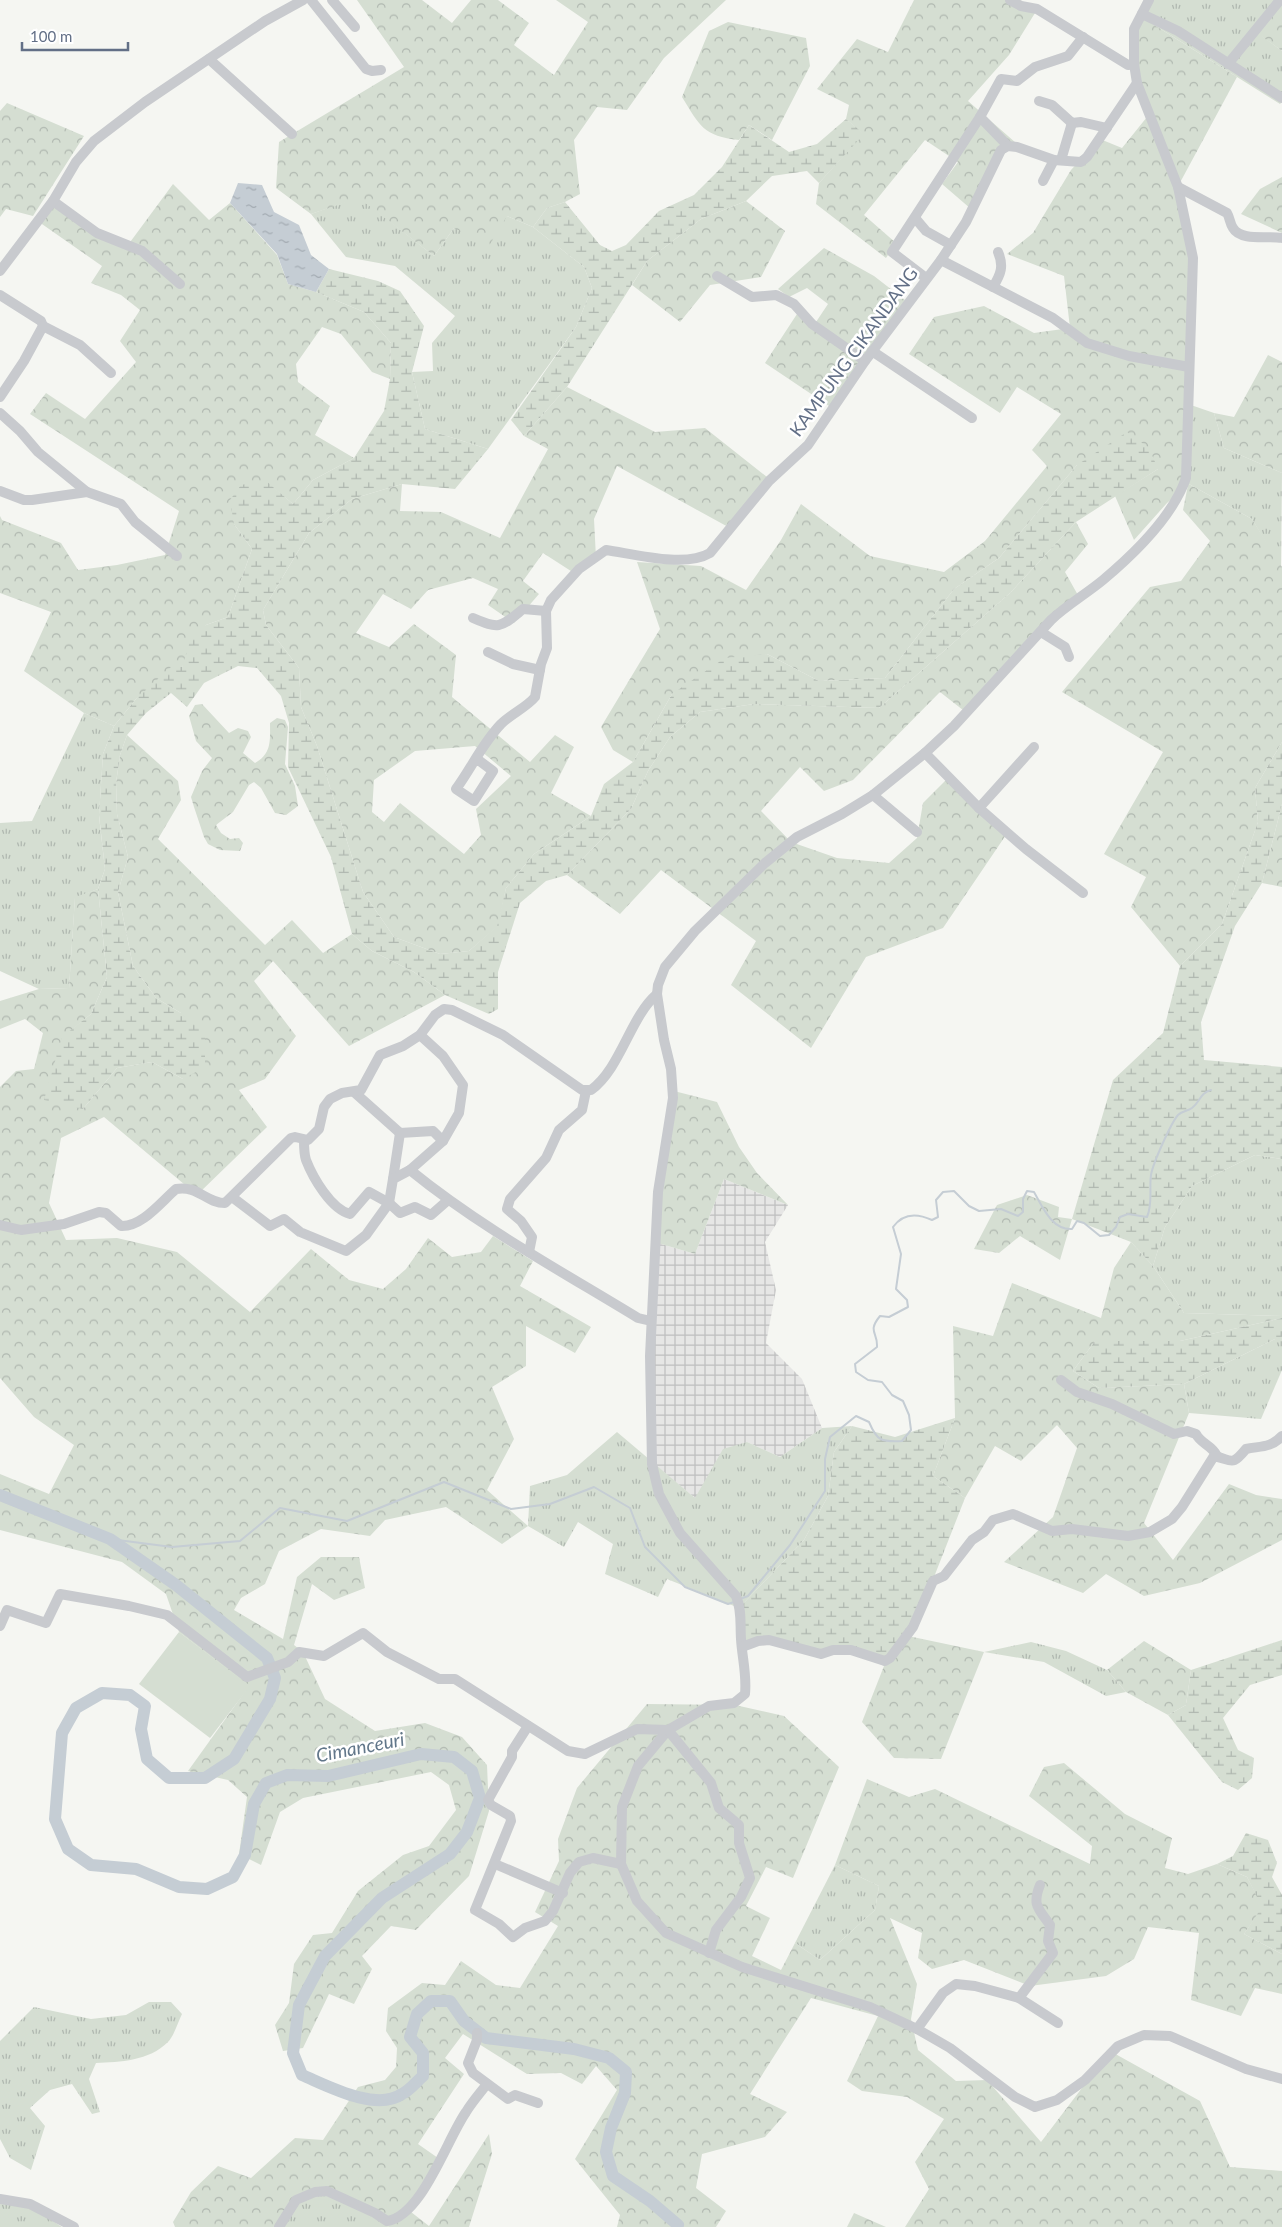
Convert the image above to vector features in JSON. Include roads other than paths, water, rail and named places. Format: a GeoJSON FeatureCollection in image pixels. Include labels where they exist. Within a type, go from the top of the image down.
{"type":"FeatureCollection","features":[{"type":"Feature","properties":{"kind":"street"},"geometry":{"type":"LineString","coordinates":[[0,271],[53,201],[76,162],[94,141],[136,107],[265,21],[303,0]]}},
{"type":"Feature","properties":{"kind":"street"},"geometry":{"type":"LineString","coordinates":[[311,0],[366,69],[372,71],[381,70]]}},
{"type":"Feature","properties":{"kind":"street"},"geometry":{"type":"LineString","coordinates":[[332,0],[355,26]]}},
{"type":"Feature","properties":{"kind":"street"},"geometry":{"type":"LineString","coordinates":[[1010,0],[1021,6],[1037,9],[1128,64],[1134,64]]}},
{"type":"Feature","properties":{"kind":"street"},"geometry":{"type":"LineString","coordinates":[[586,1091],[598,1085],[657,994],[665,967],[680,949],[765,862],[797,837],[842,814],[873,795],[925,753],[954,726],[1067,605],[1126,560],[1173,506],[1181,492],[1186,478],[1193,258],[1178,187],[1138,83],[1134,64],[1134,29],[1149,0]]}},
{"type":"Feature","properties":{"kind":"street"},"geometry":{"type":"LineString","coordinates":[[1228,64],[1280,0]]}},
{"type":"Feature","properties":{"kind":"street"},"geometry":{"type":"LineString","coordinates":[[1142,14],[1178,31],[1282,98]]}},
{"type":"Feature","properties":{"kind":"street"},"geometry":{"type":"LineString","coordinates":[[926,278],[892,252],[915,218],[940,175],[965,142],[1001,78],[1017,81],[1035,67],[1068,56],[1083,37]]}},
{"type":"Feature","properties":{"kind":"street"},"geometry":{"type":"LineString","coordinates":[[209,59],[292,134]]}},
{"type":"Feature","properties":{"kind":"street"},"geometry":{"type":"LineString","coordinates":[[980,117],[1008,146],[1018,147],[1058,160],[1081,162],[1138,83]]}},
{"type":"Feature","properties":{"kind":"street"},"geometry":{"type":"LineString","coordinates":[[1039,101],[1052,105],[1072,123],[1081,122],[1107,128]]}},
{"type":"Feature","properties":{"kind":"street"},"geometry":{"type":"LineString","coordinates":[[1042,181],[1058,160],[1072,123]]}},
{"type":"Feature","properties":{"kind":"street","name":"KAMPUNG CIKANDANG"},"geometry":{"type":"LineString","coordinates":[[546,611],[551,600],[579,569],[606,550],[658,558],[692,560],[701,559],[710,553],[769,481],[808,445],[872,350],[941,260],[966,222],[1001,150],[1008,146]]}},
{"type":"Feature","properties":{"kind":"street"},"geometry":{"type":"LineString","coordinates":[[1178,187],[1227,213],[1233,228],[1238,232],[1258,238],[1282,238]]}},
{"type":"Feature","properties":{"kind":"street"},"geometry":{"type":"LineString","coordinates":[[53,201],[97,233],[142,251],[180,284]]}},
{"type":"Feature","properties":{"kind":"street"},"geometry":{"type":"LineString","coordinates":[[915,218],[926,231],[951,245]]}},
{"type":"Feature","properties":{"kind":"street"},"geometry":{"type":"LineString","coordinates":[[993,288],[1002,272],[1002,261],[998,252]]}},
{"type":"Feature","properties":{"kind":"street"},"geometry":{"type":"LineString","coordinates":[[941,260],[1053,318],[1087,343],[1130,356],[1189,367]]}},
{"type":"Feature","properties":{"kind":"street"},"geometry":{"type":"LineString","coordinates":[[717,276],[752,297],[776,295],[794,304],[812,324],[865,360]]}},
{"type":"Feature","properties":{"kind":"street"},"geometry":{"type":"LineString","coordinates":[[0,295],[42,321],[43,326],[80,345],[112,373]]}},
{"type":"Feature","properties":{"kind":"street"},"geometry":{"type":"LineString","coordinates":[[0,397],[24,361],[43,326]]}},
{"type":"Feature","properties":{"kind":"street"},"geometry":{"type":"LineString","coordinates":[[872,350],[972,418]]}},
{"type":"Feature","properties":{"kind":"street"},"geometry":{"type":"LineString","coordinates":[[0,413],[20,431],[38,452],[87,492],[121,504],[135,522],[178,556]]}},
{"type":"Feature","properties":{"kind":"street"},"geometry":{"type":"LineString","coordinates":[[0,491],[24,500],[87,492]]}},
{"type":"Feature","properties":{"kind":"street"},"geometry":{"type":"LineString","coordinates":[[473,618],[492,627],[508,622],[522,609],[546,611],[547,648],[540,670],[535,698],[518,710],[480,748],[477,759]]}},
{"type":"Feature","properties":{"kind":"street"},"geometry":{"type":"LineString","coordinates":[[1041,632],[1059,642],[1069,657]]}},
{"type":"Feature","properties":{"kind":"street"},"geometry":{"type":"LineString","coordinates":[[488,652],[513,664],[540,670]]}},
{"type":"Feature","properties":{"kind":"street"},"geometry":{"type":"LineString","coordinates":[[979,808],[1034,747]]}},
{"type":"Feature","properties":{"kind":"street"},"geometry":{"type":"LineString","coordinates":[[925,753],[979,808],[1026,849],[1083,893]]}},
{"type":"Feature","properties":{"kind":"street"},"geometry":{"type":"LineString","coordinates":[[873,795],[917,832]]}},
{"type":"Feature","properties":{"kind":"street"},"geometry":{"type":"LineString","coordinates":[[657,994],[664,1040],[671,1069],[673,1098],[658,1192],[651,1321],[652,1464],[655,1481],[668,1514],[680,1533],[738,1601],[746,1683],[745,1694],[741,1699],[734,1703],[709,1706],[668,1730],[638,1766],[622,1807],[622,1864],[637,1901],[666,1933],[742,1967],[870,2007],[917,2029],[950,2048],[1015,2097],[1035,2107],[1057,2100],[1085,2080],[1118,2046],[1144,2035],[1170,2036],[1246,2069],[1282,2079]]}},
{"type":"Feature","properties":{"kind":"street"},"geometry":{"type":"LineString","coordinates":[[0,1225],[21,1230],[64,1224],[99,1212],[106,1213],[121,1226],[128,1226],[137,1223],[176,1188],[193,1189],[218,1203],[225,1203],[291,1138],[295,1136],[308,1140],[319,1129],[324,1107],[330,1099],[342,1093],[354,1092],[365,1086],[380,1056],[403,1046],[420,1035],[435,1015],[444,1009],[452,1010],[503,1035],[586,1091]]}},
{"type":"Feature","properties":{"kind":"street"},"geometry":{"type":"LineString","coordinates":[[393,1179],[410,1170],[444,1141],[459,1113],[463,1085],[443,1056],[420,1035]]}},
{"type":"Feature","properties":{"kind":"street"},"geometry":{"type":"LineString","coordinates":[[529,1252],[532,1237],[521,1221],[507,1209],[510,1199],[546,1158],[559,1130],[582,1110],[586,1091]]}},
{"type":"Feature","properties":{"kind":"street"},"geometry":{"type":"LineString","coordinates":[[354,1092],[400,1133],[434,1131],[444,1141]]}},
{"type":"Feature","properties":{"kind":"street"},"geometry":{"type":"LineString","coordinates":[[232,1196],[270,1226],[284,1219],[300,1232],[346,1250],[366,1235],[389,1203],[400,1133]]}},
{"type":"Feature","properties":{"kind":"street"},"geometry":{"type":"LineString","coordinates":[[304,1140],[306,1159],[321,1187],[342,1212],[350,1214],[370,1192],[389,1203],[400,1213],[415,1207],[431,1216],[448,1201]]}},
{"type":"Feature","properties":{"kind":"street"},"geometry":{"type":"LineString","coordinates":[[410,1170],[448,1201],[529,1252],[638,1318],[651,1321]]}},
{"type":"Feature","properties":{"kind":"street"},"geometry":{"type":"LineString","coordinates":[[1061,1380],[1077,1392],[1112,1404],[1174,1434],[1187,1431],[1196,1434],[1199,1440],[1213,1448],[1217,1456],[1230,1462],[1236,1461],[1246,1449],[1262,1448],[1274,1443],[1282,1436]]}},
{"type":"Feature","properties":{"kind":"street"},"geometry":{"type":"LineString","coordinates":[[742,1647],[758,1641],[769,1640],[821,1654],[832,1650],[851,1650],[885,1661],[890,1658],[912,1627],[933,1581],[944,1576],[972,1540],[984,1532],[992,1520],[1014,1514],[1052,1531],[1072,1529],[1128,1536],[1150,1532],[1172,1519],[1201,1479],[1210,1458],[1217,1456]]}},
{"type":"Feature","properties":{"kind":"street"},"geometry":{"type":"LineString","coordinates":[[0,1626],[7,1610],[46,1623],[60,1594],[129,1606],[167,1616],[247,1677],[288,1662],[299,1652],[324,1656],[363,1633],[387,1652],[439,1679],[455,1678],[568,1751],[585,1754],[637,1729],[668,1730],[712,1783],[719,1808],[739,1825],[739,1843],[750,1878],[741,1897],[716,1930],[709,1953]]}},
{"type":"Feature","properties":{"kind":"street"},"geometry":{"type":"LineString","coordinates":[[528,1726],[512,1750],[512,1758],[488,1800],[491,1805],[510,1816],[511,1820],[475,1910],[499,1924],[513,1937],[525,1928],[545,1921],[563,1893],[570,1873],[579,1862],[593,1858],[622,1864]]}},
{"type":"Feature","properties":{"kind":"street"},"geometry":{"type":"LineString","coordinates":[[494,1864],[563,1893]]}},
{"type":"Feature","properties":{"kind":"street"},"geometry":{"type":"LineString","coordinates":[[1020,1998],[1053,1953],[1048,1941],[1050,1925],[1036,1905],[1035,1898],[1040,1886]]}},
{"type":"Feature","properties":{"kind":"street"},"geometry":{"type":"LineString","coordinates":[[917,2029],[943,1994],[956,1984],[975,1986],[1020,1998],[1058,2023]]}},
{"type":"Feature","properties":{"kind":"street"},"geometry":{"type":"LineString","coordinates":[[477,2033],[477,2040],[468,2063],[473,2073],[508,2099],[514,2096],[538,2103]]}},
{"type":"Feature","properties":{"kind":"street"},"geometry":{"type":"LineString","coordinates":[[279,2227],[296,2200],[315,2192],[327,2191],[375,2213],[387,2221],[398,2218],[412,2206],[440,2161],[465,2112],[487,2084]]}},
{"type":"Feature","properties":{"kind":"street"},"geometry":{"type":"LineString","coordinates":[[0,2199],[30,2204],[74,2227]]}},
{"type":"Feature","properties":{"kind":"water"},"geometry":{"type":"Polygon","coordinates":[[[238,183],[262,185],[274,212],[299,225],[311,255],[329,269],[316,292],[288,284],[277,254],[230,203],[238,183]]]}},
{"type":"Feature","properties":{"kind":"waterway"},"geometry":{"type":"LineString","coordinates":[[740,1599],[748,1596],[790,1545],[825,1491],[825,1459],[830,1437],[856,1416],[869,1422],[877,1437],[884,1440],[902,1441],[911,1430],[909,1415],[903,1401],[892,1395],[882,1382],[868,1380],[856,1372],[855,1364],[877,1347],[874,1325],[880,1316],[889,1317],[908,1307],[907,1300],[896,1289],[901,1254],[893,1227],[897,1222],[906,1217],[916,1215],[932,1220],[938,1217],[936,1200],[943,1192],[954,1191],[969,1206],[979,1211],[1001,1209],[1018,1216],[1023,1212],[1023,1199],[1027,1191],[1034,1192],[1049,1217],[1059,1226],[1072,1229],[1077,1221],[1084,1223],[1100,1236],[1109,1235],[1116,1227],[1120,1217],[1128,1214],[1147,1217],[1150,1207],[1151,1175],[1167,1134],[1178,1115],[1195,1106],[1202,1095],[1211,1090]]}},
{"type":"Feature","properties":{"kind":"waterway"},"geometry":{"type":"LineString","coordinates":[[110,1539],[172,1547],[240,1541],[280,1508],[347,1521],[444,1482],[511,1509],[550,1504],[594,1487],[630,1508],[645,1547],[685,1587],[728,1604],[734,1602]]}},
{"type":"Feature","properties":{"kind":"waterway","name":"Cimanceuri"},"geometry":{"type":"LineString","coordinates":[[0,1495],[110,1539],[176,1585],[267,1658],[275,1678],[270,1699],[234,1759],[205,1778],[169,1778],[147,1759],[141,1729],[145,1706],[130,1695],[102,1693],[76,1708],[62,1733],[55,1819],[68,1849],[91,1865],[136,1869],[179,1887],[207,1889],[233,1877],[245,1855],[254,1804],[266,1783],[287,1775],[328,1776],[421,1754],[454,1757],[472,1771],[480,1798],[467,1832],[450,1854],[382,1898],[325,1956],[299,2005],[293,2053],[302,2075],[338,2091],[366,2099],[391,2099],[402,2094],[423,2076],[423,2053],[410,2037],[417,2014],[431,2001],[450,2001],[464,2021],[486,2038],[574,2049],[609,2058],[626,2072],[625,2093],[611,2128],[606,2152],[613,2176],[650,2201],[678,2225],[677,2227]]}}]}
